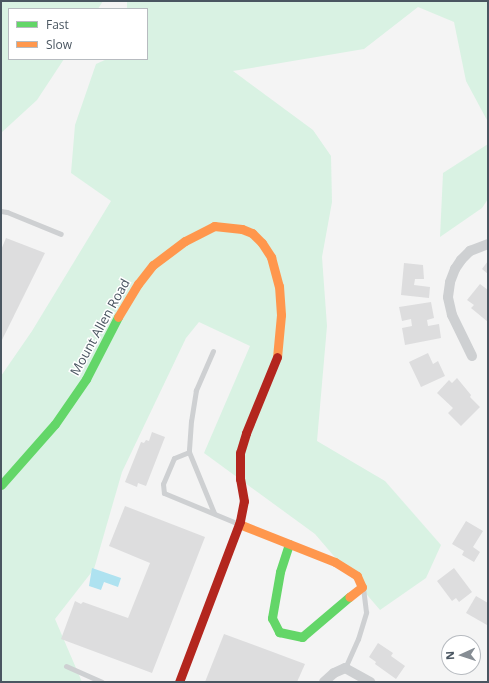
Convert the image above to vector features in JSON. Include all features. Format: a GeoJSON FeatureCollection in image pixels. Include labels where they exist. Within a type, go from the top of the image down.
{"type":"FeatureCollection","features":[{"type":"Feature","properties":{"kind":"street","name":"Mount Allen Road"},"geometry":{"type":"LineString","coordinates":[[1,485],[55,424],[86,379],[120,312],[138,284],[153,265],[185,241],[214,226],[242,229],[252,233],[262,243],[271,257],[279,286],[281,315],[277,359],[246,433],[240,453],[240,479],[244,501],[239,524],[179,682]]}},
{"type":"Feature","properties":{"kind":"street"},"geometry":{"type":"LineString","coordinates":[[472,356],[452,315],[448,297],[450,282],[455,269],[470,251],[488,244]]}},
{"type":"Feature","properties":{"kind":"street"},"geometry":{"type":"LineString","coordinates":[[239,524],[335,562],[357,576],[362,587],[302,637],[279,632],[272,618],[280,572],[289,544]]}},
{"type":"Feature","properties":{"kind":"street"},"geometry":{"type":"LineString","coordinates":[[324,682],[334,673],[345,668],[370,682]]}},
{"type":"Feature","properties":{"kind":"lane"},"geometry":{"type":"LineString","coordinates":[[1,210],[61,234]]}},
{"type":"Feature","properties":{"kind":"lane"},"geometry":{"type":"LineString","coordinates":[[213,351],[196,390],[191,421],[189,452],[214,513]]}},
{"type":"Feature","properties":{"kind":"lane"},"geometry":{"type":"LineString","coordinates":[[189,452],[174,458],[163,484],[164,493],[239,524]]}},
{"type":"Feature","properties":{"kind":"lane"},"geometry":{"type":"LineString","coordinates":[[345,668],[358,639],[366,612],[362,587]]}},
{"type":"Feature","properties":{"kind":"lane"},"geometry":{"type":"LineString","coordinates":[[66,666],[102,682]]}},
{"type":"Feature","properties":{"kind":"green space"},"geometry":{"type":"Polygon","coordinates":[[[1,1],[103,1],[99,8],[8,8],[8,60],[63,60],[37,100],[1,133],[1,1]]]}},
{"type":"Feature","properties":{"kind":"green space"},"geometry":{"type":"Polygon","coordinates":[[[127,1],[488,1],[488,122],[466,81],[454,22],[418,7],[364,49],[233,71],[313,130],[331,156],[332,202],[322,257],[327,326],[317,441],[385,481],[441,545],[426,578],[380,610],[315,534],[204,453],[250,346],[199,322],[186,338],[122,472],[94,569],[55,619],[82,682],[1,682],[1,376],[32,331],[111,201],[71,173],[75,125],[96,64],[105,60],[148,60],[148,8],[127,8],[127,1]]]}},
{"type":"Feature","properties":{"kind":"green space"},"geometry":{"type":"Polygon","coordinates":[[[488,144],[488,199],[482,208],[440,237],[443,173],[488,144]]]}},
{"type":"Feature","properties":{"kind":"water"},"geometry":{"type":"Polygon","coordinates":[[[92,568],[121,578],[118,587],[104,582],[101,590],[89,586],[92,568]]]}},
{"type":"Feature","properties":{"kind":"building"},"geometry":{"type":"Polygon","coordinates":[[[6,238],[45,253],[1,342],[1,250],[6,238]]]}},
{"type":"Feature","properties":{"kind":"building"},"geometry":{"type":"Polygon","coordinates":[[[488,261],[488,274],[482,269],[488,261]]]}},
{"type":"Feature","properties":{"kind":"building"},"geometry":{"type":"Polygon","coordinates":[[[404,263],[423,265],[424,279],[415,279],[414,285],[430,287],[429,298],[401,295],[404,263]]]}},
{"type":"Feature","properties":{"kind":"building"},"geometry":{"type":"Polygon","coordinates":[[[480,284],[488,290],[488,322],[471,308],[474,305],[467,300],[480,284]]]}},
{"type":"Feature","properties":{"kind":"building"},"geometry":{"type":"Polygon","coordinates":[[[431,302],[434,318],[427,320],[428,326],[439,324],[441,338],[405,345],[402,328],[412,326],[411,319],[402,321],[399,307],[431,302]]]}},
{"type":"Feature","properties":{"kind":"building"},"geometry":{"type":"Polygon","coordinates":[[[428,353],[433,364],[438,361],[445,376],[421,387],[409,362],[428,353]]]}},
{"type":"Feature","properties":{"kind":"building"},"geometry":{"type":"Polygon","coordinates":[[[457,378],[471,395],[470,397],[480,407],[461,426],[448,413],[453,408],[437,393],[449,380],[452,383],[457,378]]]}},
{"type":"Feature","properties":{"kind":"building"},"geometry":{"type":"Polygon","coordinates":[[[152,432],[165,437],[146,486],[138,483],[137,487],[125,482],[141,442],[144,443],[146,440],[149,441],[152,432]]]}},
{"type":"Feature","properties":{"kind":"building"},"geometry":{"type":"Polygon","coordinates":[[[125,506],[205,537],[152,673],[61,639],[75,601],[81,604],[83,602],[128,618],[150,563],[109,546],[125,506]]]}},
{"type":"Feature","properties":{"kind":"building"},"geometry":{"type":"Polygon","coordinates":[[[466,521],[483,531],[473,547],[480,552],[474,562],[462,555],[464,551],[452,544],[466,521]]]}},
{"type":"Feature","properties":{"kind":"building"},"geometry":{"type":"Polygon","coordinates":[[[454,568],[472,592],[459,602],[456,598],[452,601],[437,581],[454,568]]]}},
{"type":"Feature","properties":{"kind":"building"},"geometry":{"type":"Polygon","coordinates":[[[476,596],[488,603],[487,625],[466,613],[476,596]]]}},
{"type":"Feature","properties":{"kind":"building"},"geometry":{"type":"Polygon","coordinates":[[[224,634],[305,664],[297,682],[205,682],[224,634]]]}},
{"type":"Feature","properties":{"kind":"building"},"geometry":{"type":"Polygon","coordinates":[[[378,643],[393,653],[391,656],[405,666],[396,679],[375,664],[376,662],[369,657],[378,643]]]}},
{"type":"Feature","properties":{"kind":"traffic: fast"},"geometry":{"type":"LineString","coordinates":[[1,485],[55,424],[86,379],[118,317]]}},
{"type":"Feature","properties":{"kind":"traffic: fast"},"geometry":{"type":"LineString","coordinates":[[289,544],[280,572],[272,618],[279,632],[302,637],[349,597]]}},
{"type":"Feature","properties":{"kind":"traffic: slow"},"geometry":{"type":"LineString","coordinates":[[118,317],[138,284],[153,265],[185,241],[214,226],[242,229],[252,233],[262,243],[271,257],[279,286],[281,315],[277,357]]}},
{"type":"Feature","properties":{"kind":"traffic: slow"},"geometry":{"type":"LineString","coordinates":[[239,524],[335,562],[357,576],[362,587],[349,597]]}},
{"type":"Feature","properties":{"kind":"traffic: jam"},"geometry":{"type":"LineString","coordinates":[[179,682],[240,521],[244,501],[240,479],[240,453],[246,433],[277,357]]}}]}
